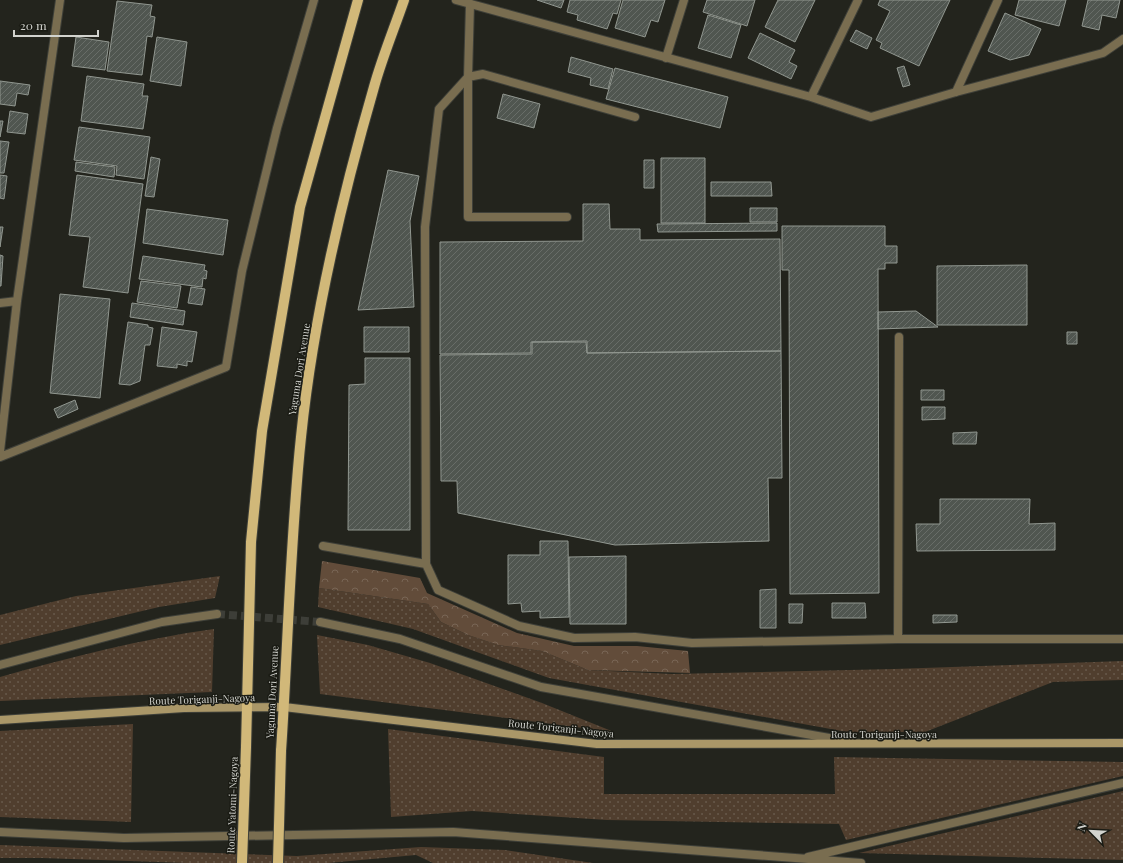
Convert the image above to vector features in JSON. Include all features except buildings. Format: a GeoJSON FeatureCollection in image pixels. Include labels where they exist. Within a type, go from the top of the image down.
{"type":"FeatureCollection","features":[{"type":"Feature","properties":{"kind":"main road"},"geometry":{"type":"LineString","coordinates":[[246,707],[250,542],[262,431],[300,207],[358,0]]}},
{"type":"Feature","properties":{"kind":"main road","name":"Yaguma Dori Avenue"},"geometry":{"type":"LineString","coordinates":[[278,863],[281,751],[292,533],[301,435],[317,331],[341,211],[374,86],[404,0]]}},
{"type":"Feature","properties":{"kind":"main road","name":"Route Yatomi-Nagoya"},"geometry":{"type":"LineString","coordinates":[[242,863],[246,707]]}},
{"type":"Feature","properties":{"kind":"main road","name":"Route Toriganji-Nagoya"},"geometry":{"type":"LineString","coordinates":[[0,720],[184,708],[284,707],[597,744],[1123,743]]}},
{"type":"Feature","properties":{"kind":"street"},"geometry":{"type":"LineString","coordinates":[[0,451],[17,301],[60,0]]}},
{"type":"Feature","properties":{"kind":"street"},"geometry":{"type":"LineString","coordinates":[[0,457],[226,366],[242,271],[276,128],[314,0]]}},
{"type":"Feature","properties":{"kind":"street"},"geometry":{"type":"LineString","coordinates":[[456,0],[811,97],[871,117],[956,92],[1103,53],[1123,39]]}},
{"type":"Feature","properties":{"kind":"street"},"geometry":{"type":"LineString","coordinates":[[666,58],[684,0]]}},
{"type":"Feature","properties":{"kind":"street"},"geometry":{"type":"LineString","coordinates":[[811,97],[858,0]]}},
{"type":"Feature","properties":{"kind":"street"},"geometry":{"type":"LineString","coordinates":[[956,92],[998,0]]}},
{"type":"Feature","properties":{"kind":"street"},"geometry":{"type":"LineString","coordinates":[[470,4],[468,77],[468,217],[567,217]]}},
{"type":"Feature","properties":{"kind":"street"},"geometry":{"type":"LineString","coordinates":[[635,117],[483,74],[468,77],[439,110],[425,227],[426,564],[438,590],[519,626],[574,638],[635,637],[692,643],[898,639],[1123,639]]}},
{"type":"Feature","properties":{"kind":"street"},"geometry":{"type":"LineString","coordinates":[[0,303],[17,301]]}},
{"type":"Feature","properties":{"kind":"street"},"geometry":{"type":"LineString","coordinates":[[898,639],[899,337]]}},
{"type":"Feature","properties":{"kind":"street"},"geometry":{"type":"LineString","coordinates":[[323,546],[426,564]]}},
{"type":"Feature","properties":{"kind":"street"},"geometry":{"type":"LineString","coordinates":[[0,665],[162,622],[217,614]]}},
{"type":"Feature","properties":{"kind":"street"},"geometry":{"type":"LineString","coordinates":[[320,622],[400,639],[541,687],[859,744]]}},
{"type":"Feature","properties":{"kind":"street"},"geometry":{"type":"LineString","coordinates":[[800,859],[1123,783]]}},
{"type":"Feature","properties":{"kind":"street"},"geometry":{"type":"LineString","coordinates":[[0,832],[132,838],[453,832],[861,863]]}},
{"type":"Feature","properties":{"kind":"shaded area"},"geometry":{"type":"Polygon","coordinates":[[[220,576],[215,598],[159,607],[0,645],[0,615],[76,596],[220,576]]]}},
{"type":"Feature","properties":{"kind":"shaded area"},"geometry":{"type":"Polygon","coordinates":[[[319,588],[428,604],[441,622],[468,635],[498,645],[542,651],[588,670],[672,674],[894,669],[1123,661],[1123,680],[1053,682],[925,732],[847,732],[549,678],[413,629],[318,607],[319,588]]]}},
{"type":"Feature","properties":{"kind":"shaded area"},"geometry":{"type":"Polygon","coordinates":[[[214,629],[212,692],[0,701],[0,677],[106,649],[214,629]]]}},
{"type":"Feature","properties":{"kind":"shaded area"},"geometry":{"type":"Polygon","coordinates":[[[317,635],[368,645],[430,663],[542,703],[614,732],[320,694],[317,635]]]}},
{"type":"Feature","properties":{"kind":"shaded area"},"geometry":{"type":"Polygon","coordinates":[[[133,724],[131,822],[0,817],[0,731],[133,724]]]}},
{"type":"Feature","properties":{"kind":"shaded area"},"geometry":{"type":"Polygon","coordinates":[[[388,729],[604,757],[604,794],[835,794],[834,757],[1123,762],[1123,776],[846,840],[839,824],[607,820],[472,811],[391,817],[388,729]]]}},
{"type":"Feature","properties":{"kind":"shaded area"},"geometry":{"type":"Polygon","coordinates":[[[1123,791],[1123,860],[859,853],[1123,791]]]}},
{"type":"Feature","properties":{"kind":"shaded area"},"geometry":{"type":"Polygon","coordinates":[[[0,845],[297,856],[421,847],[505,850],[593,863],[433,863],[416,855],[328,863],[187,863],[0,858],[0,845]]]}},
{"type":"Feature","properties":{"kind":"green space"},"geometry":{"type":"Polygon","coordinates":[[[322,561],[420,578],[427,593],[517,633],[574,646],[637,646],[688,651],[690,673],[588,670],[542,651],[498,645],[468,635],[441,622],[428,604],[319,588],[322,561]]]}},
{"type":"Feature","properties":{"kind":"tunnel"},"geometry":{"type":"LineString","coordinates":[[217,614],[320,622]]}}]}
